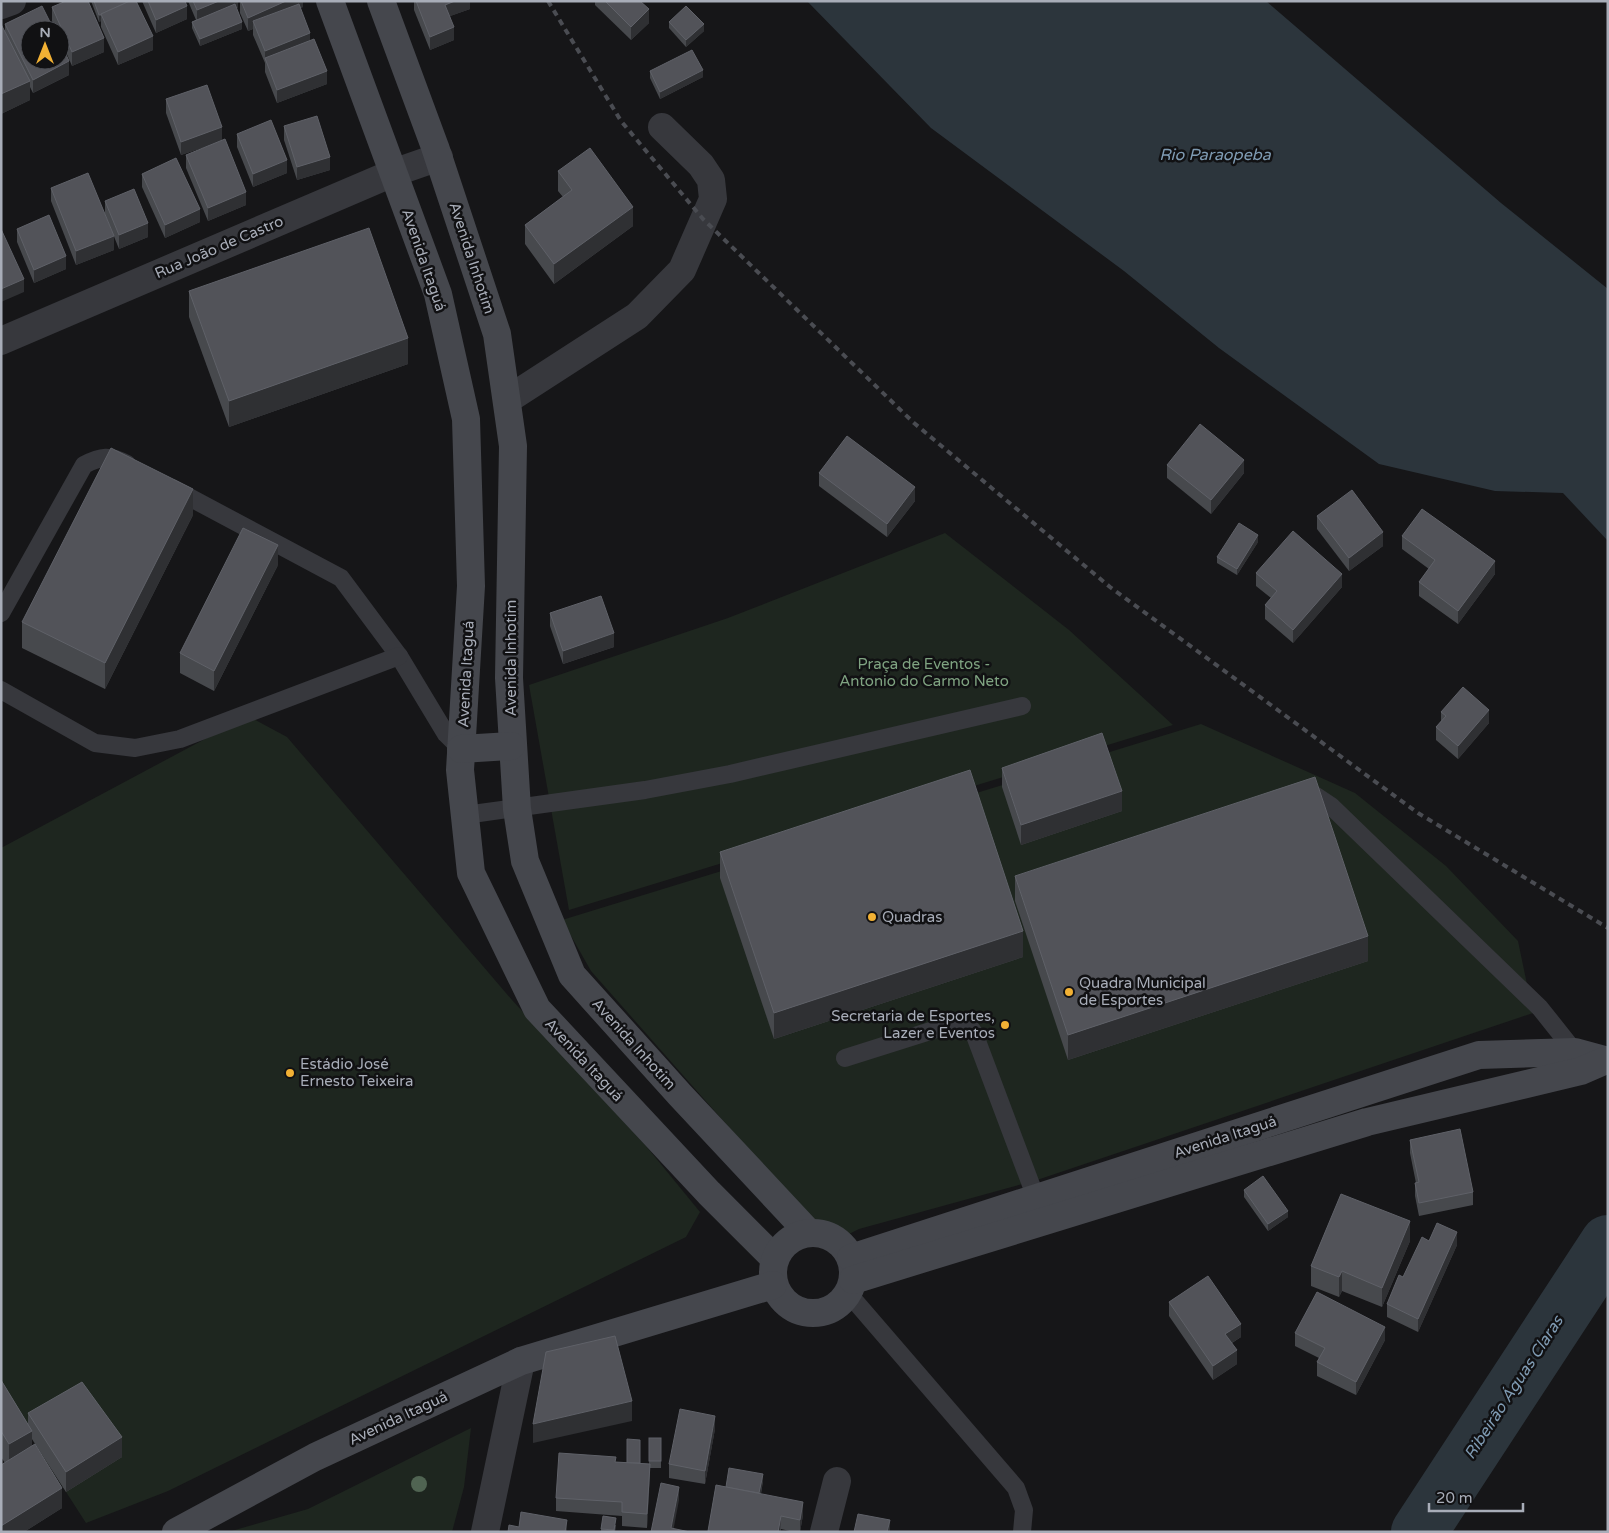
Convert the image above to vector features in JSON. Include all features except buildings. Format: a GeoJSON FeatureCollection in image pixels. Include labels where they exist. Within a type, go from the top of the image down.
{"type":"FeatureCollection","features":[{"type":"Feature","properties":{"kind":"main road","name":"Avenida Itaguá"},"geometry":{"type":"LineString","coordinates":[[330,1],[438,294],[466,419],[471,586],[460,770],[471,873],[536,1009],[709,1193],[774,1272],[779,1296],[789,1306],[801,1312],[815,1314],[828,1310],[839,1304],[851,1277],[1036,1198],[1478,1055],[1575,1052],[1606,1061]]}},
{"type":"Feature","properties":{"kind":"main road","name":"Avenida Inhotim"},"geometry":{"type":"LineString","coordinates":[[381,1],[439,157],[497,334],[513,446],[509,678],[517,809],[525,861],[572,975],[809,1233]]}},
{"type":"Feature","properties":{"kind":"main road"},"geometry":{"type":"LineString","coordinates":[[461,749],[512,746]]}},
{"type":"Feature","properties":{"kind":"main road","name":"Avenida Itaguá"},"geometry":{"type":"LineString","coordinates":[[851,1277],[1367,1122],[1581,1071],[1606,1061]]}},
{"type":"Feature","properties":{"kind":"main road"},"geometry":{"type":"LineString","coordinates":[[774,1272],[788,1241],[798,1235],[809,1233],[822,1234],[834,1239],[851,1277]]}},
{"type":"Feature","properties":{"kind":"main road","name":"Avenida Itaguá"},"geometry":{"type":"LineString","coordinates":[[176,1532],[315,1457],[521,1360],[774,1272]]}},
{"type":"Feature","properties":{"kind":"street"},"geometry":{"type":"LineString","coordinates":[[1,5],[12,1]]}},
{"type":"Feature","properties":{"kind":"street"},"geometry":{"type":"LineString","coordinates":[[506,400],[637,316],[682,270],[713,199],[711,180],[701,165],[662,127]]}},
{"type":"Feature","properties":{"kind":"street","name":"Rua João de Castro"},"geometry":{"type":"LineString","coordinates":[[1,341],[394,172],[439,157]]}},
{"type":"Feature","properties":{"kind":"street"},"geometry":{"type":"LineString","coordinates":[[485,1532],[521,1360]]}},
{"type":"Feature","properties":{"kind":"street"},"geometry":{"type":"LineString","coordinates":[[824,1532],[837,1481]]}},
{"type":"Feature","properties":{"kind":"lane"},"geometry":{"type":"LineString","coordinates":[[1,613],[84,465],[100,456],[113,457],[140,471]]}},
{"type":"Feature","properties":{"kind":"lane"},"geometry":{"type":"LineString","coordinates":[[157,480],[341,578],[399,656],[446,734],[461,749]]}},
{"type":"Feature","properties":{"kind":"lane"},"geometry":{"type":"LineString","coordinates":[[1,690],[95,743],[135,748],[180,739],[399,656]]}},
{"type":"Feature","properties":{"kind":"lane"},"geometry":{"type":"LineString","coordinates":[[465,815],[645,790],[730,774],[1022,706]]}},
{"type":"Feature","properties":{"kind":"lane"},"geometry":{"type":"LineString","coordinates":[[1289,789],[1316,796],[1331,806],[1540,1008],[1575,1052]]}},
{"type":"Feature","properties":{"kind":"lane"},"geometry":{"type":"LineString","coordinates":[[845,1058],[959,1022],[969,1026],[974,1032],[1036,1198]]}},
{"type":"Feature","properties":{"kind":"lane"},"geometry":{"type":"LineString","coordinates":[[851,1277],[1016,1488],[1024,1510],[1022,1532]]}},
{"type":"Feature","properties":{"kind":"green space","name":"Praça de Eventos - Antonio do Carmo Neto"},"geometry":{"type":"Polygon","coordinates":[[[945,533],[1069,630],[1173,725],[569,910],[529,685],[728,618],[945,533]]]}},
{"type":"Feature","properties":{"kind":"green space","name":"Estádio José Ernesto Teixeira"},"geometry":{"type":"Polygon","coordinates":[[[248,716],[287,737],[512,1000],[646,1146],[700,1212],[686,1237],[168,1491],[86,1523],[1,1391],[1,848],[248,716]]]}},
{"type":"Feature","properties":{"kind":"green space","name":"Quadra Municipal de Esportes"},"geometry":{"type":"Polygon","coordinates":[[[1201,724],[1355,793],[1446,866],[1518,941],[1533,1013],[1037,1180],[859,1229],[845,1236],[828,1224],[808,1217],[591,971],[562,920],[1201,724]]]}},
{"type":"Feature","properties":{"kind":"green space"},"geometry":{"type":"Polygon","coordinates":[[[471,1428],[464,1487],[452,1532],[228,1532],[308,1509],[471,1428]]]}},
{"type":"Feature","properties":{"kind":"water","name":"Rio Paraopeba"},"geometry":{"type":"Polygon","coordinates":[[[807,1],[1266,1],[1501,203],[1608,289],[1608,541],[1563,493],[1495,491],[1379,464],[1219,348],[1124,271],[931,128],[807,1]]]}},
{"type":"Feature","properties":{"kind":"waterway","name":"Ribeirão Águas Claras"},"geometry":{"type":"LineString","coordinates":[[1419,1532],[1608,1243]]}},
{"type":"Feature","properties":{"kind":"railway"},"geometry":{"type":"LineString","coordinates":[[548,1],[621,121],[703,219],[914,423],[1110,587],[1418,813],[1608,928]]}},
{"type":"Feature","properties":{"kind":"place","name":"Quadras"},"geometry":{"type":"Point","coordinates":[872,917]}},
{"type":"Feature","properties":{"kind":"place","name":"Quadra Municipal de Esportes"},"geometry":{"type":"Point","coordinates":[1069,992]}},
{"type":"Feature","properties":{"kind":"place","name":"Secretaria de Esportes, Lazer e Eventos"},"geometry":{"type":"Point","coordinates":[1005,1025]}},
{"type":"Feature","properties":{"kind":"place","name":"Estádio José Ernesto Teixeira"},"geometry":{"type":"Point","coordinates":[290,1073]}}]}
